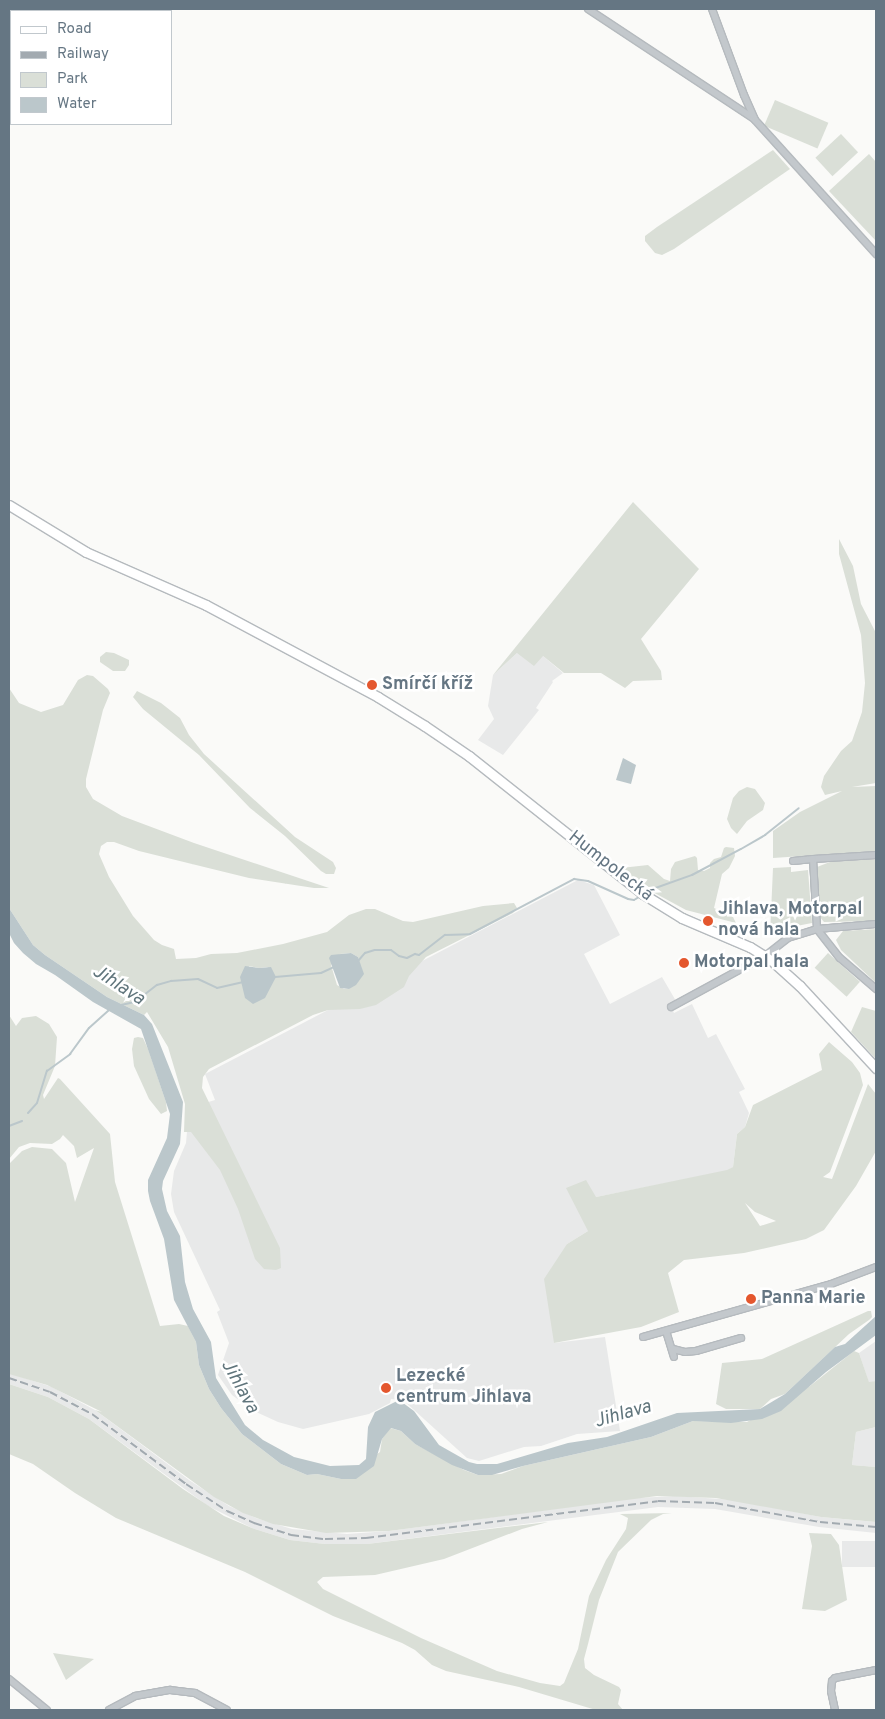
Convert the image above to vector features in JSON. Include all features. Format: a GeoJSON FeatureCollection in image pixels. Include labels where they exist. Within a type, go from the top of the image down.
{"type":"FeatureCollection","features":[{"type":"Feature","properties":{"kind":"main road","name":"Humpolecká"},"geometry":{"type":"LineString","coordinates":[[9,505],[92,556],[206,604],[378,697],[469,756],[594,857],[659,905],[682,918],[765,956],[800,986],[876,1068]]}},
{"type":"Feature","properties":{"kind":"street"},"geometry":{"type":"LineString","coordinates":[[588,9],[756,120],[876,254]]}},
{"type":"Feature","properties":{"kind":"street"},"geometry":{"type":"LineString","coordinates":[[712,9],[744,95],[756,120]]}},
{"type":"Feature","properties":{"kind":"street"},"geometry":{"type":"LineString","coordinates":[[793,861],[876,855]]}},
{"type":"Feature","properties":{"kind":"street"},"geometry":{"type":"LineString","coordinates":[[813,860],[817,929],[840,958],[876,989]]}},
{"type":"Feature","properties":{"kind":"street"},"geometry":{"type":"LineString","coordinates":[[672,1007],[765,956],[788,938],[817,929],[876,924]]}},
{"type":"Feature","properties":{"kind":"street"},"geometry":{"type":"LineString","coordinates":[[643,1338],[831,1284],[876,1267]]}},
{"type":"Feature","properties":{"kind":"street"},"geometry":{"type":"LineString","coordinates":[[666,1331],[674,1353],[696,1351],[741,1338]]}},
{"type":"Feature","properties":{"kind":"street"},"geometry":{"type":"LineString","coordinates":[[835,1710],[830,1691],[832,1681],[835,1678],[876,1670]]}},
{"type":"Feature","properties":{"kind":"street"},"geometry":{"type":"LineString","coordinates":[[9,1679],[47,1710]]}},
{"type":"Feature","properties":{"kind":"street"},"geometry":{"type":"LineString","coordinates":[[109,1710],[135,1696],[170,1690],[195,1694],[227,1710]]}},
{"type":"Feature","properties":{"kind":"shaded area"},"geometry":{"type":"Polygon","coordinates":[[[517,653],[543,656],[563,673],[552,681],[536,708],[539,710],[503,755],[478,740],[494,719],[488,706],[493,675],[517,653]]]}},
{"type":"Feature","properties":{"kind":"shaded area"},"geometry":{"type":"Polygon","coordinates":[[[578,880],[594,885],[620,935],[584,954],[610,1004],[662,977],[676,1001],[670,1004],[674,1013],[692,1004],[708,1038],[716,1034],[745,1089],[739,1092],[749,1113],[745,1127],[737,1134],[733,1167],[727,1171],[596,1197],[588,1231],[567,1244],[554,1343],[605,1337],[620,1431],[577,1434],[541,1446],[524,1447],[479,1461],[467,1458],[403,1400],[391,1399],[390,1403],[369,1414],[303,1429],[278,1422],[252,1410],[232,1395],[218,1375],[229,1343],[217,1312],[220,1310],[174,1212],[171,1194],[174,1171],[186,1143],[189,1108],[215,1100],[205,1074],[578,880]]]}},
{"type":"Feature","properties":{"kind":"shaded area"},"geometry":{"type":"Polygon","coordinates":[[[876,1341],[876,1381],[869,1383],[859,1353],[876,1341]]]}},
{"type":"Feature","properties":{"kind":"shaded area"},"geometry":{"type":"Polygon","coordinates":[[[9,1373],[52,1387],[95,1410],[189,1480],[229,1506],[256,1518],[292,1529],[347,1534],[389,1531],[635,1498],[676,1496],[735,1500],[821,1517],[876,1522],[876,1533],[819,1527],[715,1509],[658,1507],[367,1544],[325,1544],[290,1540],[252,1528],[208,1506],[89,1419],[48,1397],[9,1384],[9,1373]]]}},
{"type":"Feature","properties":{"kind":"shaded area"},"geometry":{"type":"Polygon","coordinates":[[[876,1427],[876,1467],[852,1465],[856,1432],[876,1427]]]}},
{"type":"Feature","properties":{"kind":"shaded area"},"geometry":{"type":"Polygon","coordinates":[[[842,1541],[876,1541],[876,1567],[842,1567],[842,1541]]]}},
{"type":"Feature","properties":{"kind":"green space"},"geometry":{"type":"Polygon","coordinates":[[[775,100],[828,123],[817,148],[764,126],[775,100]]]}},
{"type":"Feature","properties":{"kind":"green space"},"geometry":{"type":"Polygon","coordinates":[[[841,134],[858,152],[832,176],[815,158],[841,134]]]}},
{"type":"Feature","properties":{"kind":"green space"},"geometry":{"type":"Polygon","coordinates":[[[773,150],[790,169],[674,249],[662,255],[655,253],[645,241],[645,236],[657,227],[773,150]]]}},
{"type":"Feature","properties":{"kind":"green space"},"geometry":{"type":"Polygon","coordinates":[[[869,154],[876,162],[876,241],[829,191],[869,154]]]}},
{"type":"Feature","properties":{"kind":"green space"},"geometry":{"type":"Polygon","coordinates":[[[633,502],[699,569],[641,639],[661,671],[662,680],[633,681],[625,688],[601,673],[564,673],[543,656],[534,666],[517,653],[493,675],[633,502]]]}},
{"type":"Feature","properties":{"kind":"green space"},"geometry":{"type":"Polygon","coordinates":[[[839,539],[853,566],[861,604],[876,633],[876,783],[852,787],[876,786],[876,851],[773,858],[773,831],[800,812],[842,791],[825,795],[821,787],[824,776],[841,751],[852,741],[862,712],[865,683],[861,635],[839,554],[839,539]]]}},
{"type":"Feature","properties":{"kind":"green space"},"geometry":{"type":"Polygon","coordinates":[[[106,652],[114,653],[129,660],[129,665],[125,671],[113,671],[100,662],[100,657],[106,652]]]}},
{"type":"Feature","properties":{"kind":"green space"},"geometry":{"type":"Polygon","coordinates":[[[87,675],[93,676],[110,693],[103,710],[86,779],[86,787],[93,799],[122,816],[194,843],[329,888],[314,888],[249,878],[139,851],[114,842],[107,842],[101,846],[99,854],[109,877],[133,916],[154,940],[174,949],[176,959],[196,958],[211,954],[237,953],[283,944],[327,932],[349,915],[366,909],[375,909],[403,921],[413,922],[483,906],[514,903],[517,908],[513,913],[426,957],[409,976],[404,987],[376,1005],[360,1009],[328,1010],[313,1015],[209,1069],[203,1077],[202,1088],[280,1248],[281,1268],[276,1270],[264,1269],[255,1259],[238,1209],[220,1170],[191,1132],[184,1132],[185,1104],[168,1047],[147,1012],[144,1015],[107,997],[45,955],[33,945],[9,908],[9,688],[19,703],[41,712],[63,705],[78,680],[87,675]],[[351,953],[340,954],[331,965],[337,985],[344,989],[349,989],[359,961],[358,957],[351,953]],[[249,966],[245,998],[268,967],[249,966]]]}},
{"type":"Feature","properties":{"kind":"green space"},"geometry":{"type":"Polygon","coordinates":[[[137,691],[161,703],[180,718],[189,735],[204,754],[295,837],[333,862],[336,868],[334,874],[326,874],[321,871],[285,836],[250,808],[199,755],[143,709],[133,697],[137,691]]]}},
{"type":"Feature","properties":{"kind":"green space"},"geometry":{"type":"Polygon","coordinates":[[[747,787],[755,789],[765,803],[763,810],[747,821],[737,834],[731,828],[727,819],[733,798],[739,791],[747,787]]]}},
{"type":"Feature","properties":{"kind":"green space"},"geometry":{"type":"Polygon","coordinates":[[[726,847],[734,848],[735,856],[729,868],[722,874],[714,908],[733,917],[736,923],[686,910],[638,884],[621,868],[648,865],[664,879],[670,881],[671,869],[675,862],[695,856],[697,858],[698,870],[704,871],[710,868],[710,863],[714,859],[721,857],[726,847]]]}},
{"type":"Feature","properties":{"kind":"green space"},"geometry":{"type":"Polygon","coordinates":[[[876,859],[876,921],[824,922],[820,917],[817,867],[830,862],[876,859]]]}},
{"type":"Feature","properties":{"kind":"green space"},"geometry":{"type":"Polygon","coordinates":[[[791,867],[791,872],[808,870],[812,923],[786,928],[786,931],[770,935],[773,868],[791,867]]]}},
{"type":"Feature","properties":{"kind":"green space"},"geometry":{"type":"Polygon","coordinates":[[[876,929],[876,983],[841,950],[836,940],[843,931],[876,929]]]}},
{"type":"Feature","properties":{"kind":"green space"},"geometry":{"type":"Polygon","coordinates":[[[828,953],[860,982],[847,997],[815,968],[828,953]]]}},
{"type":"Feature","properties":{"kind":"green space"},"geometry":{"type":"Polygon","coordinates":[[[862,1007],[876,1011],[876,1059],[851,1032],[862,1007]]]}},
{"type":"Feature","properties":{"kind":"green space"},"geometry":{"type":"Polygon","coordinates":[[[9,1015],[16,1026],[22,1018],[36,1016],[49,1024],[57,1037],[55,1066],[43,1095],[44,1099],[58,1078],[60,1079],[110,1134],[115,1182],[160,1326],[179,1324],[188,1326],[196,1342],[199,1365],[209,1389],[221,1408],[242,1434],[281,1464],[307,1475],[317,1474],[341,1479],[380,1452],[382,1439],[390,1428],[401,1431],[415,1444],[464,1470],[478,1475],[501,1474],[523,1466],[651,1437],[693,1421],[747,1422],[810,1386],[854,1351],[859,1353],[869,1382],[876,1381],[876,1427],[856,1432],[852,1465],[876,1467],[876,1522],[821,1517],[716,1498],[657,1496],[389,1531],[326,1533],[273,1524],[243,1513],[214,1497],[95,1410],[102,1412],[47,1385],[9,1374],[9,1164],[22,1151],[32,1147],[52,1149],[66,1163],[75,1202],[94,1148],[77,1158],[74,1146],[63,1135],[52,1144],[30,1143],[19,1147],[9,1159],[9,1015]]]}},
{"type":"Feature","properties":{"kind":"green space"},"geometry":{"type":"Polygon","coordinates":[[[134,1038],[143,1038],[148,1049],[166,1102],[167,1111],[161,1114],[149,1099],[134,1066],[132,1049],[134,1038]]]}},
{"type":"Feature","properties":{"kind":"green space"},"geometry":{"type":"Polygon","coordinates":[[[829,1042],[852,1062],[860,1073],[863,1085],[830,1172],[823,1177],[832,1179],[868,1084],[876,1094],[876,1151],[856,1186],[824,1230],[806,1239],[744,1253],[684,1260],[668,1273],[679,1312],[641,1327],[554,1343],[544,1279],[567,1244],[588,1231],[566,1188],[586,1180],[596,1197],[727,1170],[733,1167],[737,1134],[745,1127],[753,1105],[822,1070],[819,1054],[829,1042]],[[745,1203],[760,1226],[776,1221],[755,1212],[745,1203]]]}},
{"type":"Feature","properties":{"kind":"green space"},"geometry":{"type":"Polygon","coordinates":[[[871,1311],[872,1317],[869,1320],[849,1334],[785,1394],[771,1399],[760,1409],[726,1409],[716,1404],[722,1363],[762,1359],[871,1311]]]}},
{"type":"Feature","properties":{"kind":"green space"},"geometry":{"type":"Polygon","coordinates":[[[9,1384],[48,1397],[89,1419],[183,1489],[224,1516],[252,1528],[290,1540],[325,1544],[367,1544],[548,1522],[522,1529],[444,1559],[375,1575],[323,1577],[317,1582],[323,1589],[421,1638],[497,1671],[540,1683],[560,1686],[564,1683],[578,1649],[589,1596],[606,1560],[626,1529],[628,1518],[620,1514],[672,1513],[663,1514],[651,1520],[618,1552],[599,1600],[584,1659],[585,1668],[594,1675],[619,1687],[621,1690],[618,1704],[623,1710],[596,1710],[519,1687],[446,1671],[432,1665],[415,1650],[402,1643],[333,1616],[245,1572],[116,1518],[33,1464],[9,1454],[9,1384]]]}},
{"type":"Feature","properties":{"kind":"green space"},"geometry":{"type":"Polygon","coordinates":[[[809,1533],[831,1534],[839,1545],[847,1600],[825,1611],[802,1609],[812,1546],[809,1533]]]}},
{"type":"Feature","properties":{"kind":"green space"},"geometry":{"type":"Polygon","coordinates":[[[53,1653],[94,1659],[66,1680],[53,1653]]]}},
{"type":"Feature","properties":{"kind":"water"},"geometry":{"type":"Polygon","coordinates":[[[623,758],[636,765],[631,784],[616,780],[623,758]]]}},
{"type":"Feature","properties":{"kind":"water"},"geometry":{"type":"Polygon","coordinates":[[[9,908],[33,945],[45,955],[107,997],[144,1015],[152,1024],[183,1102],[180,1144],[163,1181],[162,1189],[167,1211],[180,1236],[185,1282],[193,1309],[211,1342],[216,1378],[245,1425],[263,1440],[294,1457],[330,1466],[359,1465],[366,1459],[368,1427],[375,1412],[399,1400],[414,1411],[439,1445],[469,1462],[477,1464],[497,1464],[568,1443],[607,1437],[677,1413],[760,1409],[785,1394],[835,1347],[845,1344],[876,1316],[876,1335],[826,1372],[781,1411],[762,1419],[731,1423],[693,1421],[651,1437],[523,1466],[492,1475],[478,1475],[452,1465],[415,1444],[401,1431],[391,1428],[382,1439],[374,1466],[356,1479],[341,1479],[317,1474],[307,1475],[281,1464],[242,1434],[221,1408],[209,1389],[199,1365],[196,1342],[174,1300],[164,1239],[148,1191],[148,1180],[167,1138],[170,1114],[141,1029],[93,1002],[36,964],[23,953],[14,943],[9,933],[9,908]]]}},
{"type":"Feature","properties":{"kind":"water"},"geometry":{"type":"Polygon","coordinates":[[[351,953],[358,957],[364,974],[356,985],[349,989],[340,988],[329,958],[331,955],[351,953]]]}},
{"type":"Feature","properties":{"kind":"water"},"geometry":{"type":"Polygon","coordinates":[[[245,966],[271,967],[276,977],[265,998],[253,1004],[245,998],[240,977],[245,966]]]}},
{"type":"Feature","properties":{"kind":"waterway"},"geometry":{"type":"LineString","coordinates":[[647,891],[692,875],[741,849],[765,835],[799,808]]}},
{"type":"Feature","properties":{"kind":"waterway"},"geometry":{"type":"LineString","coordinates":[[358,961],[365,953],[375,950],[391,950],[399,956],[407,958],[415,954],[419,955],[445,935],[470,934],[574,879],[588,881],[628,899],[634,900],[639,897]]}},
{"type":"Feature","properties":{"kind":"waterway"},"geometry":{"type":"LineString","coordinates":[[275,977],[321,973],[334,967]]}},
{"type":"Feature","properties":{"kind":"waterway","name":"Jihlava"},"geometry":{"type":"LineString","coordinates":[[121,1005],[135,1002],[157,985],[171,981],[198,979],[217,988],[243,982]]}},
{"type":"Feature","properties":{"kind":"waterway"},"geometry":{"type":"LineString","coordinates":[[28,1113],[37,1103],[47,1071],[70,1054],[89,1028],[109,1010]]}},
{"type":"Feature","properties":{"kind":"waterway"},"geometry":{"type":"LineString","coordinates":[[9,1126],[22,1121]]}},
{"type":"Feature","properties":{"kind":"railway"},"geometry":{"type":"LineString","coordinates":[[9,1378],[50,1392],[92,1414],[186,1484],[227,1511],[254,1523],[291,1535],[325,1539],[366,1538],[658,1501],[715,1503],[820,1522],[876,1527]]}},
{"type":"Feature","properties":{"kind":"place","name":"Smírčí kříž"},"geometry":{"type":"Point","coordinates":[372,685]}},
{"type":"Feature","properties":{"kind":"place","name":"Jihlava, Motorpal nová hala"},"geometry":{"type":"Point","coordinates":[708,921]}},
{"type":"Feature","properties":{"kind":"place","name":"Motorpal hala"},"geometry":{"type":"Point","coordinates":[684,963]}},
{"type":"Feature","properties":{"kind":"place","name":"Panna Marie"},"geometry":{"type":"Point","coordinates":[751,1299]}},
{"type":"Feature","properties":{"kind":"place","name":"Lezecké centrum Jihlava"},"geometry":{"type":"Point","coordinates":[386,1388]}}]}
